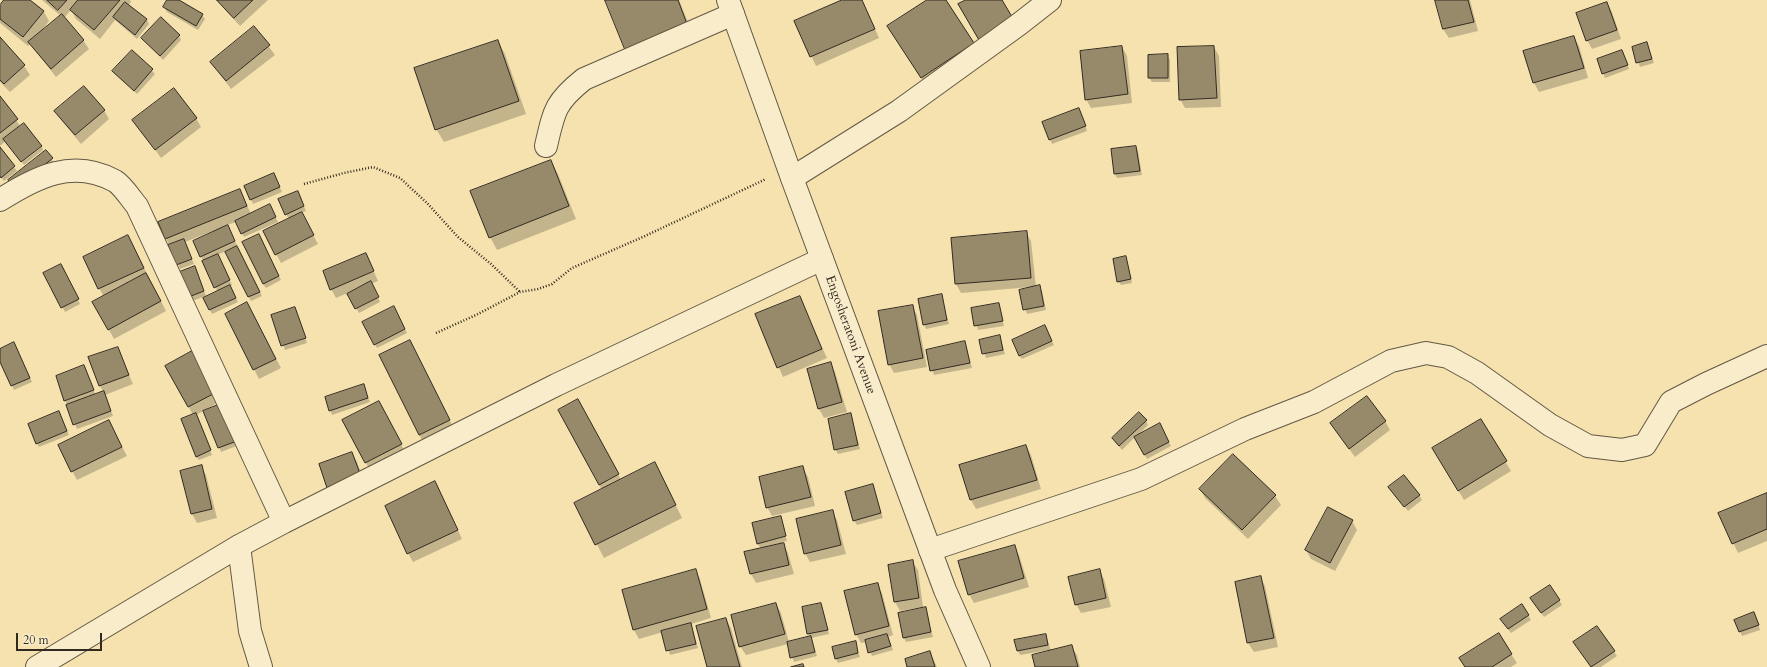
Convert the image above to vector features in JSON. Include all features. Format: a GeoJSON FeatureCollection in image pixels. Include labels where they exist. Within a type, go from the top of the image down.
{"type":"FeatureCollection","features":[{"type":"Feature","properties":{"kind":"street"},"geometry":{"type":"LineString","coordinates":[[790,173],[899,111],[1050,0]]}},
{"type":"Feature","properties":{"kind":"street"},"geometry":{"type":"LineString","coordinates":[[546,146],[553,115],[565,94],[584,79],[730,7]]}},
{"type":"Feature","properties":{"kind":"street","name":"Engosheratoni Avenue"},"geometry":{"type":"LineString","coordinates":[[730,7],[945,590],[978,667]]}},
{"type":"Feature","properties":{"kind":"street"},"geometry":{"type":"LineString","coordinates":[[0,200],[27,183],[57,171],[92,172],[116,181],[137,206],[284,522]]}},
{"type":"Feature","properties":{"kind":"street"},"geometry":{"type":"LineString","coordinates":[[37,667],[239,546],[284,522],[556,385],[822,259]]}},
{"type":"Feature","properties":{"kind":"street"},"geometry":{"type":"LineString","coordinates":[[930,550],[1140,479],[1245,429],[1314,402],[1391,361],[1412,356],[1426,353],[1448,357],[1477,373],[1550,425],[1588,446],[1622,450],[1645,445],[1671,402],[1767,356]]}},
{"type":"Feature","properties":{"kind":"street"},"geometry":{"type":"LineString","coordinates":[[239,546],[250,631],[261,667]]}},
{"type":"Feature","properties":{"kind":"path"},"geometry":{"type":"LineString","coordinates":[[304,184],[373,167],[400,178],[427,203],[458,237],[491,264],[520,292]]}},
{"type":"Feature","properties":{"kind":"path"},"geometry":{"type":"LineString","coordinates":[[436,333],[476,315],[520,292],[538,289],[552,284],[572,268],[790,173]]}},
{"type":"Feature","properties":{"kind":"building"},"geometry":{"type":"Polygon","coordinates":[[[4,0],[30,0],[44,11],[23,37],[0,19],[0,5],[4,0]]]}},
{"type":"Feature","properties":{"kind":"building"},"geometry":{"type":"Polygon","coordinates":[[[47,0],[67,0],[58,10],[47,0]]]}},
{"type":"Feature","properties":{"kind":"building"},"geometry":{"type":"Polygon","coordinates":[[[78,0],[120,0],[94,30],[70,10],[78,0]]]}},
{"type":"Feature","properties":{"kind":"building"},"geometry":{"type":"Polygon","coordinates":[[[167,0],[179,0],[203,14],[196,26],[163,7],[167,0]]]}},
{"type":"Feature","properties":{"kind":"building"},"geometry":{"type":"Polygon","coordinates":[[[217,0],[253,0],[234,18],[217,0]]]}},
{"type":"Feature","properties":{"kind":"building"},"geometry":{"type":"Polygon","coordinates":[[[605,0],[678,0],[687,24],[625,49],[605,0]]]}},
{"type":"Feature","properties":{"kind":"building"},"geometry":{"type":"Polygon","coordinates":[[[842,0],[862,0],[875,29],[810,57],[794,21],[842,0]]]}},
{"type":"Feature","properties":{"kind":"building"},"geometry":{"type":"Polygon","coordinates":[[[927,0],[946,0],[974,43],[921,78],[887,26],[927,0]]]}},
{"type":"Feature","properties":{"kind":"building"},"geometry":{"type":"Polygon","coordinates":[[[966,0],[1002,0],[1014,20],[979,40],[958,4],[966,0]]]}},
{"type":"Feature","properties":{"kind":"building"},"geometry":{"type":"Polygon","coordinates":[[[1435,0],[1468,0],[1474,22],[1443,29],[1435,0]]]}},
{"type":"Feature","properties":{"kind":"building"},"geometry":{"type":"Polygon","coordinates":[[[125,2],[147,19],[135,35],[113,17],[125,2]]]}},
{"type":"Feature","properties":{"kind":"building"},"geometry":{"type":"Polygon","coordinates":[[[1607,2],[1617,30],[1586,41],[1576,13],[1607,2]]]}},
{"type":"Feature","properties":{"kind":"building"},"geometry":{"type":"Polygon","coordinates":[[[62,14],[84,40],[51,69],[28,42],[62,14]]]}},
{"type":"Feature","properties":{"kind":"building"},"geometry":{"type":"Polygon","coordinates":[[[161,17],[180,35],[160,56],[141,38],[161,17]]]}},
{"type":"Feature","properties":{"kind":"building"},"geometry":{"type":"Polygon","coordinates":[[[254,26],[270,45],[226,81],[210,62],[254,26]]]}},
{"type":"Feature","properties":{"kind":"building"},"geometry":{"type":"Polygon","coordinates":[[[1574,36],[1584,68],[1533,83],[1523,51],[1574,36]]]}},
{"type":"Feature","properties":{"kind":"building"},"geometry":{"type":"Polygon","coordinates":[[[0,37],[25,65],[4,84],[0,80],[0,37]]]}},
{"type":"Feature","properties":{"kind":"building"},"geometry":{"type":"Polygon","coordinates":[[[498,40],[519,101],[435,130],[414,68],[498,40]]]}},
{"type":"Feature","properties":{"kind":"building"},"geometry":{"type":"Polygon","coordinates":[[[1647,42],[1652,59],[1636,63],[1632,47],[1647,42]]]}},
{"type":"Feature","properties":{"kind":"building"},"geometry":{"type":"Polygon","coordinates":[[[1122,46],[1128,94],[1085,100],[1080,51],[1122,46]]]}},
{"type":"Feature","properties":{"kind":"building"},"geometry":{"type":"Polygon","coordinates":[[[1214,46],[1217,98],[1179,100],[1177,47],[1214,46]]]}},
{"type":"Feature","properties":{"kind":"building"},"geometry":{"type":"Polygon","coordinates":[[[132,50],[153,69],[134,91],[112,71],[132,50]]]}},
{"type":"Feature","properties":{"kind":"building"},"geometry":{"type":"Polygon","coordinates":[[[1622,50],[1628,65],[1602,74],[1597,59],[1622,50]]]}},
{"type":"Feature","properties":{"kind":"building"},"geometry":{"type":"Polygon","coordinates":[[[1168,54],[1168,78],[1148,78],[1148,55],[1168,54]]]}},
{"type":"Feature","properties":{"kind":"building"},"geometry":{"type":"Polygon","coordinates":[[[84,86],[105,110],[75,135],[54,111],[84,86]]]}},
{"type":"Feature","properties":{"kind":"building"},"geometry":{"type":"Polygon","coordinates":[[[174,88],[197,118],[155,150],[132,120],[174,88]]]}},
{"type":"Feature","properties":{"kind":"building"},"geometry":{"type":"Polygon","coordinates":[[[0,96],[18,119],[0,133],[0,96]]]}},
{"type":"Feature","properties":{"kind":"building"},"geometry":{"type":"Polygon","coordinates":[[[1079,108],[1086,126],[1049,140],[1042,122],[1079,108]]]}},
{"type":"Feature","properties":{"kind":"building"},"geometry":{"type":"Polygon","coordinates":[[[24,123],[42,146],[21,162],[3,139],[24,123]]]}},
{"type":"Feature","properties":{"kind":"building"},"geometry":{"type":"Polygon","coordinates":[[[1136,146],[1140,171],[1114,174],[1111,149],[1136,146]]]}},
{"type":"Feature","properties":{"kind":"building"},"geometry":{"type":"Polygon","coordinates":[[[0,147],[15,166],[1,178],[0,176],[0,147]]]}},
{"type":"Feature","properties":{"kind":"building"},"geometry":{"type":"Polygon","coordinates":[[[46,150],[53,158],[15,188],[8,180],[46,150]]]}},
{"type":"Feature","properties":{"kind":"building"},"geometry":{"type":"Polygon","coordinates":[[[551,160],[569,206],[489,238],[470,191],[551,160]]]}},
{"type":"Feature","properties":{"kind":"building"},"geometry":{"type":"Polygon","coordinates":[[[274,173],[280,187],[250,200],[244,186],[274,173]]]}},
{"type":"Feature","properties":{"kind":"building"},"geometry":{"type":"Polygon","coordinates":[[[240,189],[247,206],[165,239],[158,222],[240,189]]]}},
{"type":"Feature","properties":{"kind":"building"},"geometry":{"type":"Polygon","coordinates":[[[298,191],[304,206],[285,215],[278,199],[298,191]]]}},
{"type":"Feature","properties":{"kind":"building"},"geometry":{"type":"Polygon","coordinates":[[[270,204],[276,217],[241,234],[235,221],[270,204]]]}},
{"type":"Feature","properties":{"kind":"building"},"geometry":{"type":"Polygon","coordinates":[[[302,212],[314,235],[275,255],[263,231],[302,212]]]}},
{"type":"Feature","properties":{"kind":"building"},"geometry":{"type":"Polygon","coordinates":[[[228,225],[235,241],[200,257],[193,241],[228,225]]]}},
{"type":"Feature","properties":{"kind":"building"},"geometry":{"type":"Polygon","coordinates":[[[1027,231],[1031,278],[955,284],[951,238],[1027,231]]]}},
{"type":"Feature","properties":{"kind":"building"},"geometry":{"type":"Polygon","coordinates":[[[259,234],[279,276],[263,284],[242,242],[259,234]]]}},
{"type":"Feature","properties":{"kind":"building"},"geometry":{"type":"Polygon","coordinates":[[[128,235],[144,268],[98,289],[83,257],[128,235]]]}},
{"type":"Feature","properties":{"kind":"building"},"geometry":{"type":"Polygon","coordinates":[[[184,239],[192,259],[176,265],[168,245],[184,239]]]}},
{"type":"Feature","properties":{"kind":"building"},"geometry":{"type":"Polygon","coordinates":[[[237,246],[260,292],[248,297],[225,252],[237,246]]]}},
{"type":"Feature","properties":{"kind":"building"},"geometry":{"type":"Polygon","coordinates":[[[366,253],[374,271],[330,290],[323,271],[366,253]]]}},
{"type":"Feature","properties":{"kind":"building"},"geometry":{"type":"Polygon","coordinates":[[[218,254],[230,280],[214,288],[202,261],[218,254]]]}},
{"type":"Feature","properties":{"kind":"building"},"geometry":{"type":"Polygon","coordinates":[[[1126,256],[1131,279],[1117,282],[1113,259],[1126,256]]]}},
{"type":"Feature","properties":{"kind":"building"},"geometry":{"type":"Polygon","coordinates":[[[61,264],[79,299],[61,308],[43,273],[61,264]]]}},
{"type":"Feature","properties":{"kind":"building"},"geometry":{"type":"Polygon","coordinates":[[[195,266],[204,291],[186,298],[177,273],[195,266]]]}},
{"type":"Feature","properties":{"kind":"building"},"geometry":{"type":"Polygon","coordinates":[[[146,273],[161,301],[108,330],[92,302],[146,273]]]}},
{"type":"Feature","properties":{"kind":"building"},"geometry":{"type":"Polygon","coordinates":[[[371,281],[379,297],[355,309],[347,294],[371,281]]]}},
{"type":"Feature","properties":{"kind":"building"},"geometry":{"type":"Polygon","coordinates":[[[230,285],[236,298],[209,310],[203,298],[230,285]]]}},
{"type":"Feature","properties":{"kind":"building"},"geometry":{"type":"Polygon","coordinates":[[[1040,285],[1044,306],[1023,310],[1019,290],[1040,285]]]}},
{"type":"Feature","properties":{"kind":"building"},"geometry":{"type":"Polygon","coordinates":[[[942,294],[947,320],[923,325],[918,299],[942,294]]]}},
{"type":"Feature","properties":{"kind":"building"},"geometry":{"type":"Polygon","coordinates":[[[800,296],[822,349],[777,368],[755,314],[800,296]]]}},
{"type":"Feature","properties":{"kind":"building"},"geometry":{"type":"Polygon","coordinates":[[[247,302],[276,359],[253,370],[225,314],[247,302]]]}},
{"type":"Feature","properties":{"kind":"building"},"geometry":{"type":"Polygon","coordinates":[[[999,303],[1003,321],[974,326],[971,308],[999,303]]]}},
{"type":"Feature","properties":{"kind":"building"},"geometry":{"type":"Polygon","coordinates":[[[913,305],[923,358],[888,365],[878,311],[913,305]]]}},
{"type":"Feature","properties":{"kind":"building"},"geometry":{"type":"Polygon","coordinates":[[[394,306],[405,329],[374,345],[362,322],[394,306]]]}},
{"type":"Feature","properties":{"kind":"building"},"geometry":{"type":"Polygon","coordinates":[[[295,307],[306,338],[281,346],[271,315],[295,307]]]}},
{"type":"Feature","properties":{"kind":"building"},"geometry":{"type":"Polygon","coordinates":[[[1045,325],[1052,341],[1019,356],[1012,340],[1045,325]]]}},
{"type":"Feature","properties":{"kind":"building"},"geometry":{"type":"Polygon","coordinates":[[[1000,335],[1003,350],[982,354],[979,340],[1000,335]]]}},
{"type":"Feature","properties":{"kind":"building"},"geometry":{"type":"Polygon","coordinates":[[[410,340],[450,420],[419,435],[379,355],[410,340]]]}},
{"type":"Feature","properties":{"kind":"building"},"geometry":{"type":"Polygon","coordinates":[[[965,341],[970,363],[930,371],[926,350],[965,341]]]}},
{"type":"Feature","properties":{"kind":"building"},"geometry":{"type":"Polygon","coordinates":[[[14,342],[30,378],[11,386],[0,362],[0,349],[14,342]]]}},
{"type":"Feature","properties":{"kind":"building"},"geometry":{"type":"Polygon","coordinates":[[[118,347],[129,375],[99,386],[88,357],[118,347]]]}},
{"type":"Feature","properties":{"kind":"building"},"geometry":{"type":"Polygon","coordinates":[[[194,350],[217,392],[188,407],[165,366],[194,350]]]}},
{"type":"Feature","properties":{"kind":"building"},"geometry":{"type":"Polygon","coordinates":[[[831,362],[842,402],[818,409],[807,369],[831,362]]]}},
{"type":"Feature","properties":{"kind":"building"},"geometry":{"type":"Polygon","coordinates":[[[84,365],[94,390],[64,401],[56,376],[84,365]]]}},
{"type":"Feature","properties":{"kind":"building"},"geometry":{"type":"Polygon","coordinates":[[[364,384],[368,398],[329,411],[325,397],[364,384]]]}},
{"type":"Feature","properties":{"kind":"building"},"geometry":{"type":"Polygon","coordinates":[[[104,391],[111,411],[73,425],[66,405],[104,391]]]}},
{"type":"Feature","properties":{"kind":"building"},"geometry":{"type":"Polygon","coordinates":[[[1367,396],[1386,421],[1349,449],[1330,423],[1367,396]]]}},
{"type":"Feature","properties":{"kind":"building"},"geometry":{"type":"Polygon","coordinates":[[[578,399],[619,474],[599,485],[558,410],[578,399]]]}},
{"type":"Feature","properties":{"kind":"building"},"geometry":{"type":"Polygon","coordinates":[[[379,401],[402,444],[365,463],[342,420],[379,401]]]}},
{"type":"Feature","properties":{"kind":"building"},"geometry":{"type":"Polygon","coordinates":[[[223,403],[237,441],[218,448],[203,411],[223,403]]]}},
{"type":"Feature","properties":{"kind":"building"},"geometry":{"type":"Polygon","coordinates":[[[59,411],[67,431],[36,444],[28,424],[59,411]]]}},
{"type":"Feature","properties":{"kind":"building"},"geometry":{"type":"Polygon","coordinates":[[[1139,412],[1147,420],[1119,446],[1112,438],[1139,412]]]}},
{"type":"Feature","properties":{"kind":"building"},"geometry":{"type":"Polygon","coordinates":[[[196,413],[211,450],[196,457],[181,419],[196,413]]]}},
{"type":"Feature","properties":{"kind":"building"},"geometry":{"type":"Polygon","coordinates":[[[851,413],[858,445],[834,450],[828,419],[851,413]]]}},
{"type":"Feature","properties":{"kind":"building"},"geometry":{"type":"Polygon","coordinates":[[[1481,419],[1507,461],[1458,491],[1432,448],[1481,419]]]}},
{"type":"Feature","properties":{"kind":"building"},"geometry":{"type":"Polygon","coordinates":[[[109,420],[122,447],[71,472],[58,445],[109,420]]]}},
{"type":"Feature","properties":{"kind":"building"},"geometry":{"type":"Polygon","coordinates":[[[1160,423],[1169,442],[1144,455],[1134,437],[1160,423]]]}},
{"type":"Feature","properties":{"kind":"building"},"geometry":{"type":"Polygon","coordinates":[[[1026,445],[1037,480],[970,500],[959,465],[1026,445]]]}},
{"type":"Feature","properties":{"kind":"building"},"geometry":{"type":"Polygon","coordinates":[[[352,452],[362,479],[328,491],[319,464],[352,452]]]}},
{"type":"Feature","properties":{"kind":"building"},"geometry":{"type":"Polygon","coordinates":[[[1233,454],[1276,495],[1242,530],[1199,489],[1233,454]]]}},
{"type":"Feature","properties":{"kind":"building"},"geometry":{"type":"Polygon","coordinates":[[[655,462],[676,505],[595,545],[574,503],[655,462]]]}},
{"type":"Feature","properties":{"kind":"building"},"geometry":{"type":"Polygon","coordinates":[[[202,465],[212,509],[191,514],[180,471],[202,465]]]}},
{"type":"Feature","properties":{"kind":"building"},"geometry":{"type":"Polygon","coordinates":[[[803,466],[811,497],[766,508],[759,477],[803,466]]]}},
{"type":"Feature","properties":{"kind":"building"},"geometry":{"type":"Polygon","coordinates":[[[1404,475],[1420,495],[1404,507],[1388,487],[1404,475]]]}},
{"type":"Feature","properties":{"kind":"building"},"geometry":{"type":"Polygon","coordinates":[[[435,481],[458,530],[407,554],[385,506],[435,481]]]}},
{"type":"Feature","properties":{"kind":"building"},"geometry":{"type":"Polygon","coordinates":[[[873,484],[881,513],[853,521],[845,492],[873,484]]]}},
{"type":"Feature","properties":{"kind":"building"},"geometry":{"type":"Polygon","coordinates":[[[1767,493],[1767,529],[1732,544],[1718,513],[1767,493]]]}},
{"type":"Feature","properties":{"kind":"building"},"geometry":{"type":"Polygon","coordinates":[[[1328,507],[1353,520],[1330,563],[1305,550],[1328,507]]]}},
{"type":"Feature","properties":{"kind":"building"},"geometry":{"type":"Polygon","coordinates":[[[833,510],[841,545],[804,554],[796,519],[833,510]]]}},
{"type":"Feature","properties":{"kind":"building"},"geometry":{"type":"Polygon","coordinates":[[[781,516],[786,536],[757,544],[752,523],[781,516]]]}},
{"type":"Feature","properties":{"kind":"building"},"geometry":{"type":"Polygon","coordinates":[[[784,543],[789,565],[750,574],[744,552],[784,543]]]}},
{"type":"Feature","properties":{"kind":"building"},"geometry":{"type":"Polygon","coordinates":[[[1015,545],[1024,578],[968,595],[958,561],[1015,545]]]}},
{"type":"Feature","properties":{"kind":"building"},"geometry":{"type":"Polygon","coordinates":[[[913,560],[919,598],[894,602],[888,565],[913,560]]]}},
{"type":"Feature","properties":{"kind":"building"},"geometry":{"type":"Polygon","coordinates":[[[696,569],[707,609],[633,630],[622,590],[696,569]]]}},
{"type":"Feature","properties":{"kind":"building"},"geometry":{"type":"Polygon","coordinates":[[[1100,569],[1106,598],[1075,605],[1068,577],[1100,569]]]}},
{"type":"Feature","properties":{"kind":"building"},"geometry":{"type":"Polygon","coordinates":[[[1261,576],[1274,638],[1247,643],[1235,582],[1261,576]]]}},
{"type":"Feature","properties":{"kind":"building"},"geometry":{"type":"Polygon","coordinates":[[[878,583],[889,626],[855,635],[844,591],[878,583]]]}},
{"type":"Feature","properties":{"kind":"building"},"geometry":{"type":"Polygon","coordinates":[[[1550,585],[1560,600],[1541,613],[1530,598],[1550,585]]]}},
{"type":"Feature","properties":{"kind":"building"},"geometry":{"type":"Polygon","coordinates":[[[776,603],[785,634],[739,647],[731,615],[776,603]]]}},
{"type":"Feature","properties":{"kind":"building"},"geometry":{"type":"Polygon","coordinates":[[[821,603],[828,630],[807,634],[802,607],[821,603]]]}},
{"type":"Feature","properties":{"kind":"building"},"geometry":{"type":"Polygon","coordinates":[[[1522,604],[1529,615],[1508,629],[1500,619],[1522,604]]]}},
{"type":"Feature","properties":{"kind":"building"},"geometry":{"type":"Polygon","coordinates":[[[926,607],[931,632],[903,638],[898,613],[926,607]]]}},
{"type":"Feature","properties":{"kind":"building"},"geometry":{"type":"Polygon","coordinates":[[[1754,612],[1759,625],[1739,632],[1734,620],[1754,612]]]}},
{"type":"Feature","properties":{"kind":"building"},"geometry":{"type":"Polygon","coordinates":[[[726,618],[740,667],[707,667],[696,626],[726,618]]]}},
{"type":"Feature","properties":{"kind":"building"},"geometry":{"type":"Polygon","coordinates":[[[691,623],[696,644],[666,651],[661,631],[691,623]]]}},
{"type":"Feature","properties":{"kind":"building"},"geometry":{"type":"Polygon","coordinates":[[[1597,626],[1615,651],[1591,667],[1573,642],[1597,626]]]}},
{"type":"Feature","properties":{"kind":"building"},"geometry":{"type":"Polygon","coordinates":[[[1499,633],[1512,654],[1492,667],[1465,667],[1459,658],[1499,633]]]}},
{"type":"Feature","properties":{"kind":"building"},"geometry":{"type":"Polygon","coordinates":[[[887,634],[891,646],[868,653],[865,640],[887,634]]]}},
{"type":"Feature","properties":{"kind":"building"},"geometry":{"type":"Polygon","coordinates":[[[1046,634],[1048,645],[1017,651],[1014,640],[1046,634]]]}},
{"type":"Feature","properties":{"kind":"building"},"geometry":{"type":"Polygon","coordinates":[[[811,636],[815,652],[790,658],[787,642],[811,636]]]}},
{"type":"Feature","properties":{"kind":"building"},"geometry":{"type":"Polygon","coordinates":[[[856,641],[858,653],[835,659],[832,647],[856,641]]]}},
{"type":"Feature","properties":{"kind":"building"},"geometry":{"type":"Polygon","coordinates":[[[1072,645],[1078,667],[1035,667],[1032,655],[1072,645]]]}},
{"type":"Feature","properties":{"kind":"building"},"geometry":{"type":"Polygon","coordinates":[[[930,651],[935,667],[907,667],[905,659],[930,651]]]}},
{"type":"Feature","properties":{"kind":"building"},"geometry":{"type":"Polygon","coordinates":[[[803,664],[804,667],[791,667],[803,664]]]}}]}
